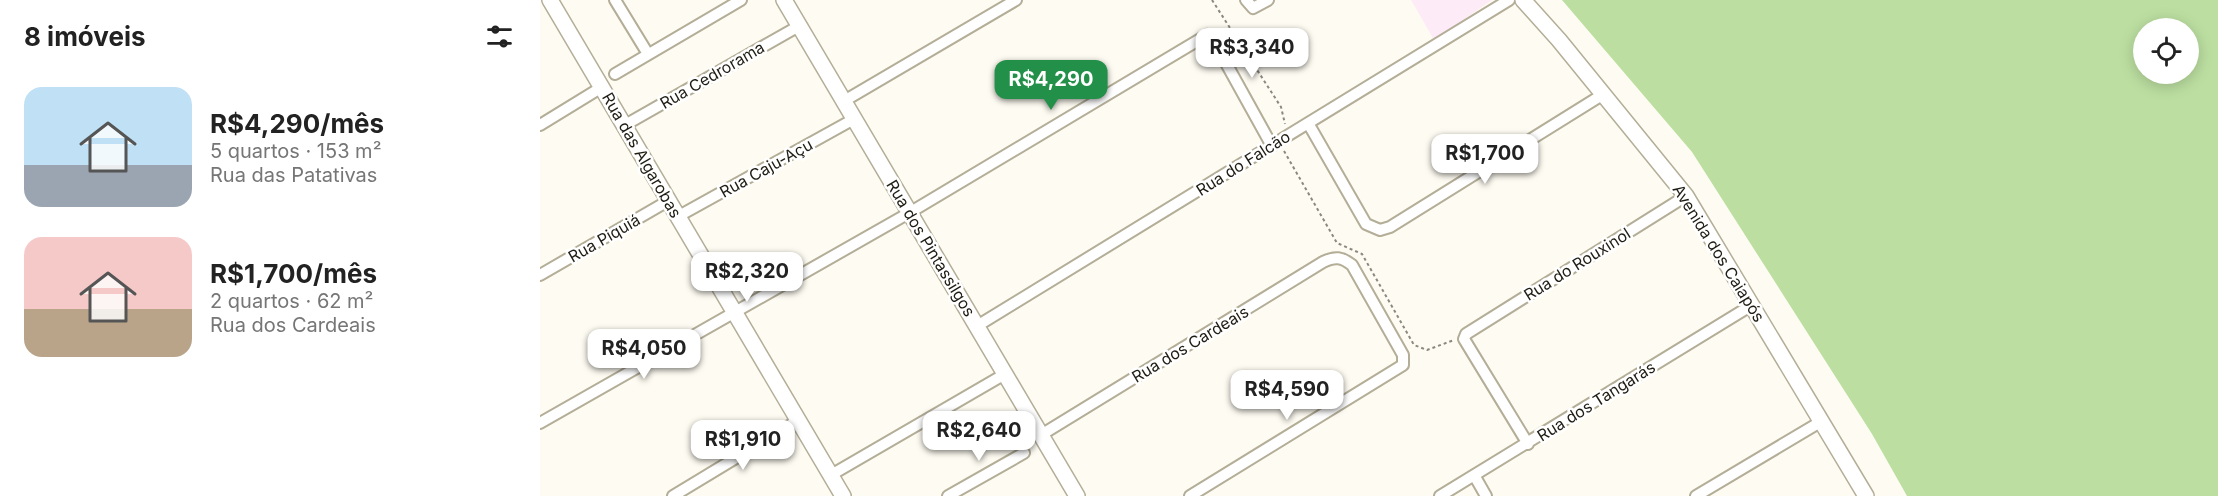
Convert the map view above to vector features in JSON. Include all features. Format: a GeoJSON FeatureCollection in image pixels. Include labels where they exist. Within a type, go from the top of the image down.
{"type":"FeatureCollection","features":[{"type":"Feature","properties":{"kind":"street","name":"Rua das Algarobas"},"geometry":{"type":"LineString","coordinates":[[550,0],[843,496]]}},
{"type":"Feature","properties":{"kind":"street"},"geometry":{"type":"LineString","coordinates":[[615,0],[648,54]]}},
{"type":"Feature","properties":{"kind":"street"},"geometry":{"type":"LineString","coordinates":[[615,74],[741,0]]}},
{"type":"Feature","properties":{"kind":"street","name":"Rua dos Pintassilgos"},"geometry":{"type":"LineString","coordinates":[[784,0],[1077,496]]}},
{"type":"Feature","properties":{"kind":"street"},"geometry":{"type":"LineString","coordinates":[[844,101],[1016,0]]}},
{"type":"Feature","properties":{"kind":"street"},"geometry":{"type":"LineString","coordinates":[[1248,3],[1256,7],[1268,0]]}},
{"type":"Feature","properties":{"kind":"street","name":"Rua do Falcão"},"geometry":{"type":"LineString","coordinates":[[977,326],[1509,0]]}},
{"type":"Feature","properties":{"kind":"street","name":"Avenida dos Caiapós"},"geometry":{"type":"LineString","coordinates":[[1523,0],[1559,40],[1686,196],[1866,496]]}},
{"type":"Feature","properties":{"kind":"street","name":"Rua Cedrorama"},"geometry":{"type":"LineString","coordinates":[[625,125],[799,26]]}},
{"type":"Feature","properties":{"kind":"street"},"geometry":{"type":"LineString","coordinates":[[540,423],[909,213],[1207,35],[1216,45],[1272,146]]}},
{"type":"Feature","properties":{"kind":"street"},"geometry":{"type":"LineString","coordinates":[[540,125],[602,87]]}},
{"type":"Feature","properties":{"kind":"street"},"geometry":{"type":"LineString","coordinates":[[1308,123],[1366,224],[1380,230],[1390,227],[1602,95]]}},
{"type":"Feature","properties":{"kind":"street","name":"Rua Caju-Açu"},"geometry":{"type":"LineString","coordinates":[[677,217],[854,119]]}},
{"type":"Feature","properties":{"kind":"street","name":"Rua do Rouxinol"},"geometry":{"type":"LineString","coordinates":[[1528,444],[1464,339],[1468,332],[1686,196]]}},
{"type":"Feature","properties":{"kind":"street","name":"Rua Piquiá"},"geometry":{"type":"LineString","coordinates":[[540,275],[668,201]]}},
{"type":"Feature","properties":{"kind":"street","name":"Rua dos Cardeais"},"geometry":{"type":"LineString","coordinates":[[1041,435],[1323,262],[1340,258],[1352,265],[1403,355],[1403,365],[1399,370],[1190,496]]}},
{"type":"Feature","properties":{"kind":"street","name":"Rua dos Tangarás"},"geometry":{"type":"LineString","coordinates":[[1440,496],[1528,444],[1752,304]]}},
{"type":"Feature","properties":{"kind":"street"},"geometry":{"type":"LineString","coordinates":[[831,475],[1005,374]]}},
{"type":"Feature","properties":{"kind":"street"},"geometry":{"type":"LineString","coordinates":[[673,496],[797,421]]}},
{"type":"Feature","properties":{"kind":"street"},"geometry":{"type":"LineString","coordinates":[[1696,496],[1821,421]]}},
{"type":"Feature","properties":{"kind":"street"},"geometry":{"type":"LineString","coordinates":[[948,496],[1024,453]]}},
{"type":"Feature","properties":{"kind":"street"},"geometry":{"type":"LineString","coordinates":[[1474,475],[1486,496]]}},
{"type":"Feature","properties":{"kind":"path"},"geometry":{"type":"LineString","coordinates":[[1212,0],[1281,108],[1285,120],[1282,139]]}},
{"type":"Feature","properties":{"kind":"path"},"geometry":{"type":"LineString","coordinates":[[1293,146],[1283,151],[1333,237],[1337,243],[1362,254],[1414,345],[1427,350],[1451,340],[1457,342]]}},
{"type":"Feature","properties":{"kind":"shaded area"},"geometry":{"type":"Polygon","coordinates":[[[1411,0],[1492,0],[1434,40],[1411,0]]]}},
{"type":"Feature","properties":{"kind":"green space"},"geometry":{"type":"Polygon","coordinates":[[[1562,0],[2218,0],[2218,496],[1907,496],[1872,434],[1692,152],[1562,0]]]}}]}
